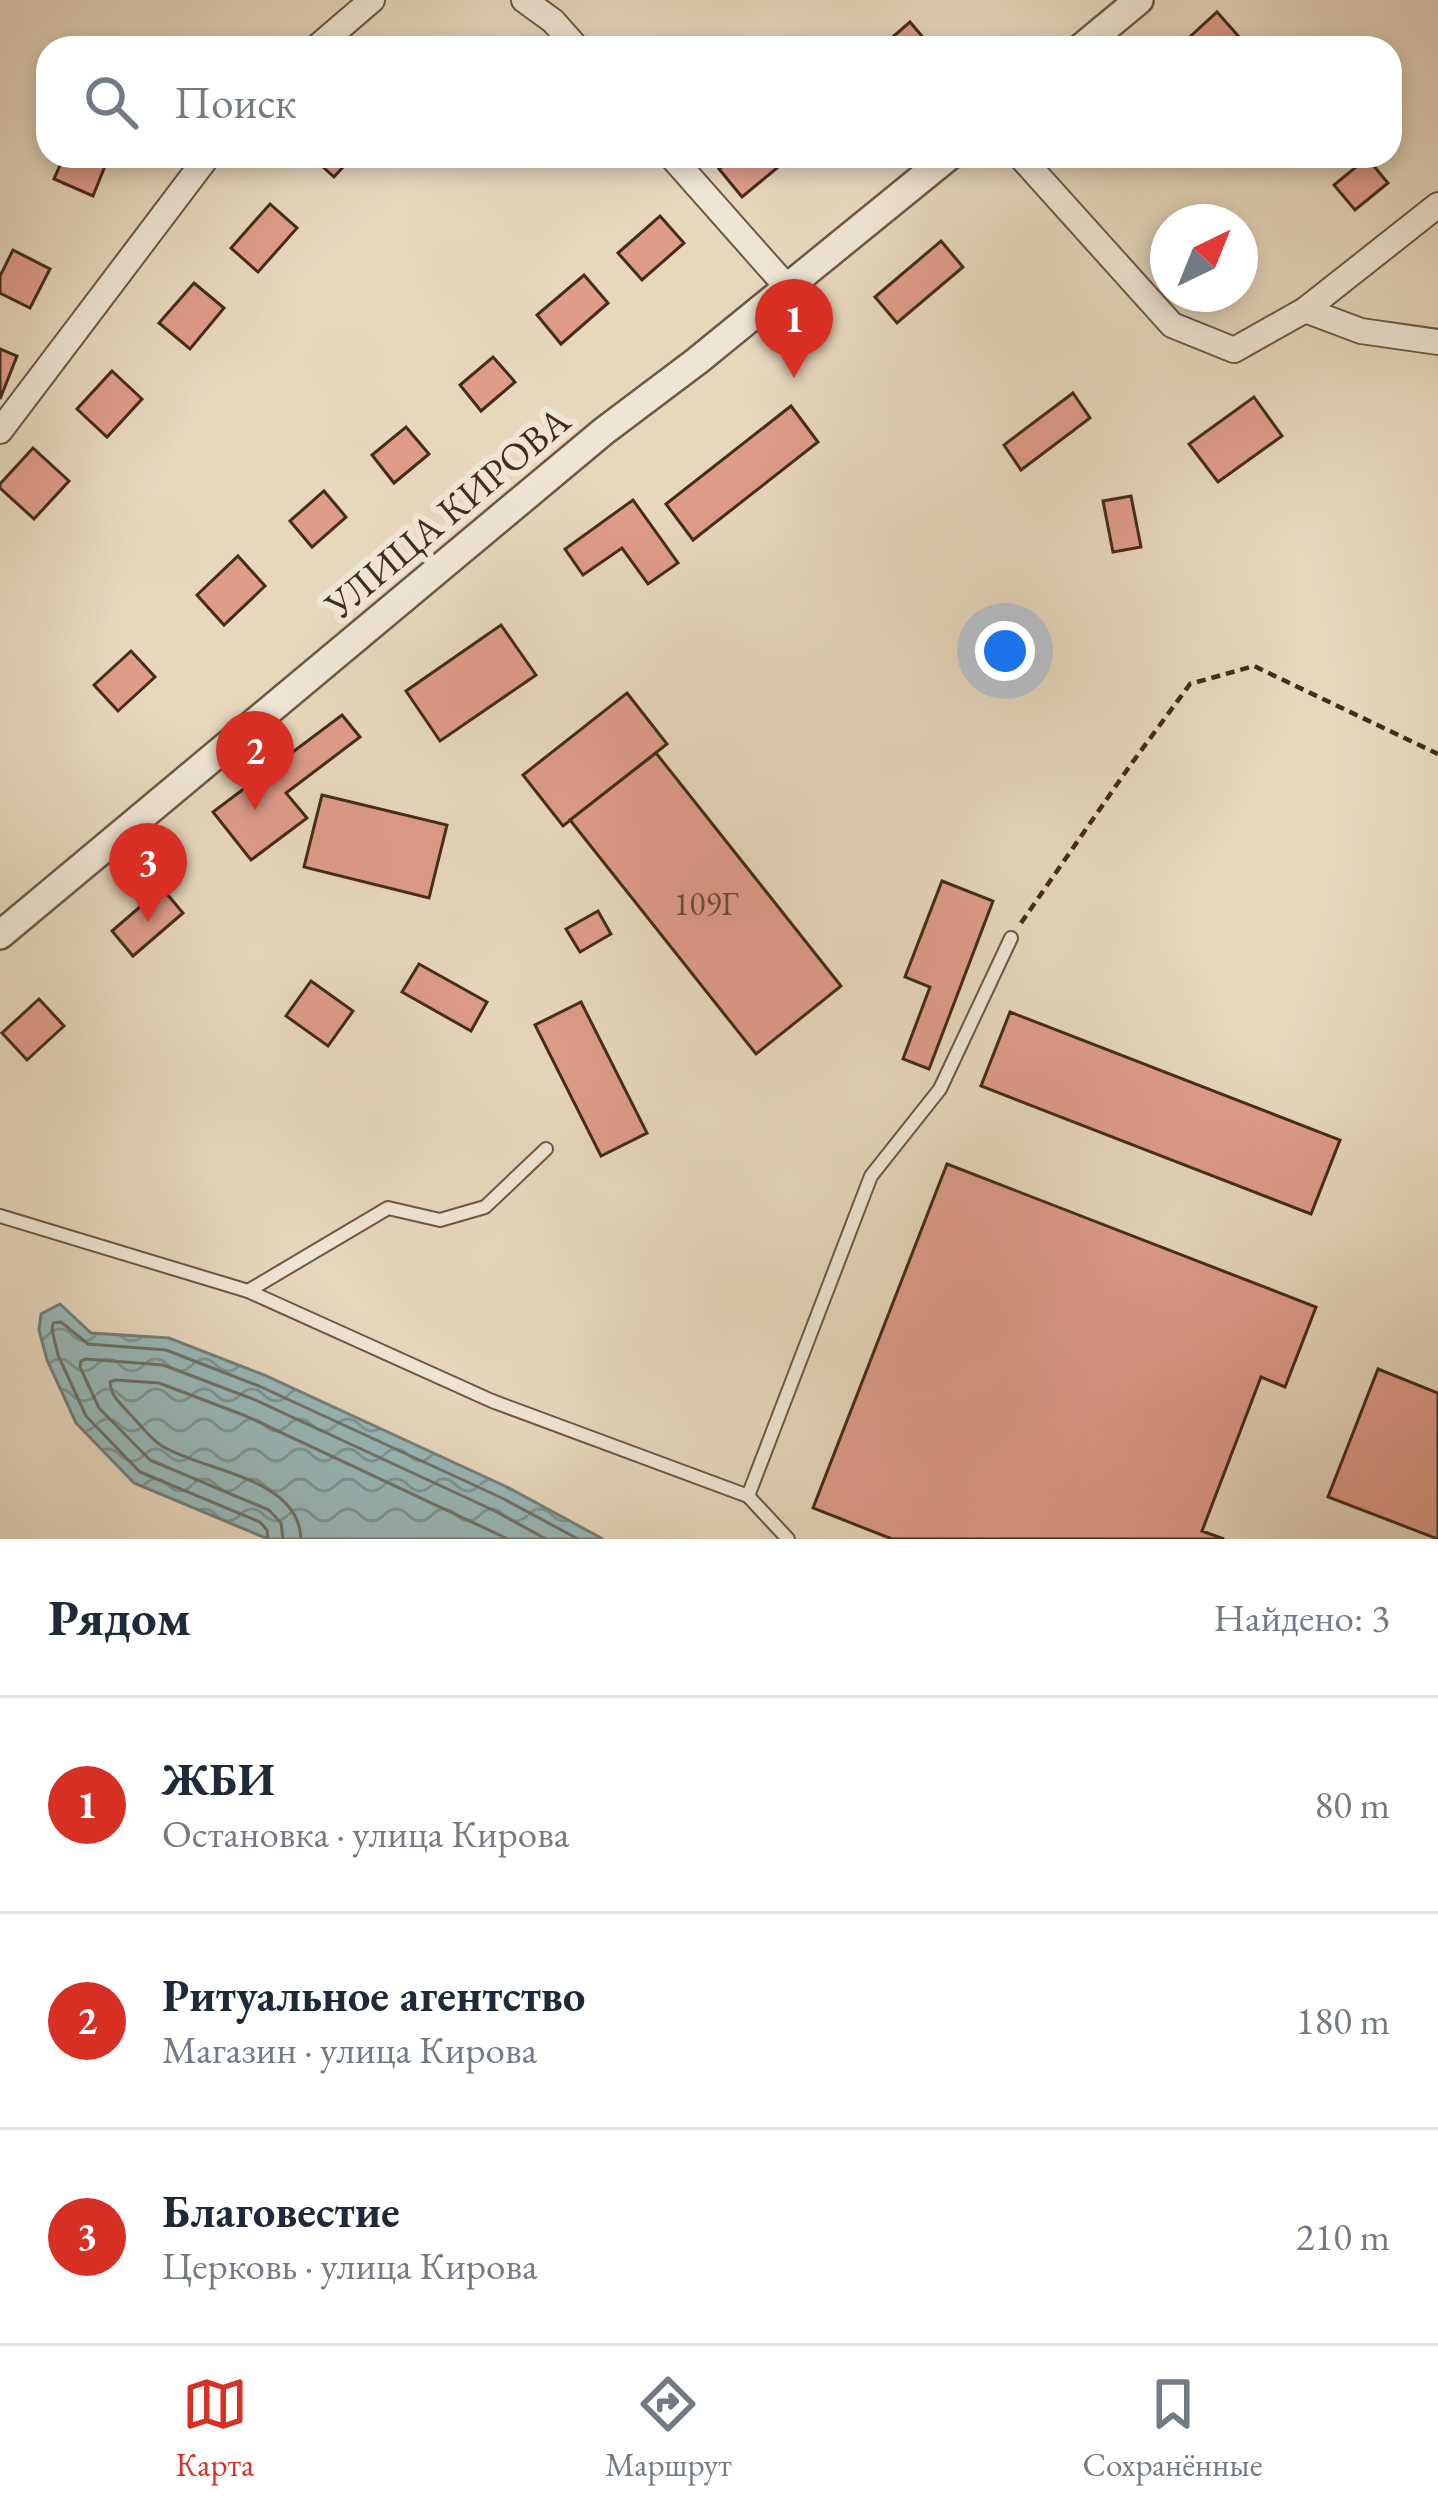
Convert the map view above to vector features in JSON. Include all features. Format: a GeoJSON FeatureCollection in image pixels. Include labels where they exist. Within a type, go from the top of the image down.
{"type":"FeatureCollection","features":[{"type":"Feature","properties":{"kind":"street"},"geometry":{"type":"LineString","coordinates":[[330,36],[372,0]]}},
{"type":"Feature","properties":{"kind":"street"},"geometry":{"type":"LineString","coordinates":[[524,0],[551,7],[569,36]]}},
{"type":"Feature","properties":{"kind":"street"},"geometry":{"type":"LineString","coordinates":[[1096,36],[1139,0]]}},
{"type":"Feature","properties":{"kind":"street"},"geometry":{"type":"LineString","coordinates":[[0,431],[199,168]]}},
{"type":"Feature","properties":{"kind":"street"},"geometry":{"type":"LineString","coordinates":[[682,168],[787,287]]}},
{"type":"Feature","properties":{"kind":"street","name":"УЛИЦА КИРОВА"},"geometry":{"type":"LineString","coordinates":[[0,935],[604,431],[934,168]]}},
{"type":"Feature","properties":{"kind":"street"},"geometry":{"type":"LineString","coordinates":[[1031,168],[1172,325],[1234,350],[1305,310],[1438,205]]}},
{"type":"Feature","properties":{"kind":"street"},"geometry":{"type":"LineString","coordinates":[[1305,310],[1361,331],[1438,342]]}},
{"type":"Feature","properties":{"kind":"lane"},"geometry":{"type":"LineString","coordinates":[[748,1496],[872,1176],[940,1089],[1011,938]]}},
{"type":"Feature","properties":{"kind":"lane"},"geometry":{"type":"LineString","coordinates":[[248,1291],[388,1208],[440,1220],[485,1207],[546,1149]]}},
{"type":"Feature","properties":{"kind":"lane"},"geometry":{"type":"LineString","coordinates":[[0,1216],[248,1291],[493,1401],[748,1496],[788,1539]]}},
{"type":"Feature","properties":{"kind":"path"},"geometry":{"type":"LineString","coordinates":[[1011,938],[1190,684],[1255,666],[1438,754]]}},
{"type":"Feature","properties":{"kind":"water"},"geometry":{"type":"Polygon","coordinates":[[[60,1304],[91,1333],[169,1338],[264,1375],[507,1487],[603,1539],[268,1539],[134,1483],[76,1423],[47,1360],[39,1330],[41,1314],[60,1304]]]}},
{"type":"Feature","properties":{"kind":"building"},"geometry":{"type":"Polygon","coordinates":[[[1217,12],[1238,36],[1191,36],[1217,12]]]}},
{"type":"Feature","properties":{"kind":"building"},"geometry":{"type":"Polygon","coordinates":[[[910,22],[922,36],[894,36],[910,22]]]}},
{"type":"Feature","properties":{"kind":"building"},"geometry":{"type":"Polygon","coordinates":[[[59,168],[104,168],[93,196],[54,179],[59,168]]]}},
{"type":"Feature","properties":{"kind":"building"},"geometry":{"type":"Polygon","coordinates":[[[720,168],[777,168],[742,197],[720,168]]]}},
{"type":"Feature","properties":{"kind":"building"},"geometry":{"type":"Polygon","coordinates":[[[1355,168],[1375,168],[1388,183],[1355,210],[1334,185],[1355,168]]]}},
{"type":"Feature","properties":{"kind":"building"},"geometry":{"type":"Polygon","coordinates":[[[270,204],[297,228],[258,272],[231,248],[270,204]]]}},
{"type":"Feature","properties":{"kind":"building"},"geometry":{"type":"Polygon","coordinates":[[[660,216],[684,243],[642,280],[618,253],[660,216]]]}},
{"type":"Feature","properties":{"kind":"building"},"geometry":{"type":"Polygon","coordinates":[[[941,241],[963,267],[897,323],[875,297],[941,241]]]}},
{"type":"Feature","properties":{"kind":"building"},"geometry":{"type":"Polygon","coordinates":[[[13,250],[50,269],[30,308],[0,293],[0,276],[13,250]]]}},
{"type":"Feature","properties":{"kind":"building"},"geometry":{"type":"Polygon","coordinates":[[[584,275],[608,303],[561,344],[537,315],[584,275]]]}},
{"type":"Feature","properties":{"kind":"building"},"geometry":{"type":"Polygon","coordinates":[[[194,283],[224,308],[190,349],[159,323],[194,283]]]}},
{"type":"Feature","properties":{"kind":"building"},"geometry":{"type":"Polygon","coordinates":[[[0,349],[17,356],[0,399],[0,349]]]}},
{"type":"Feature","properties":{"kind":"building"},"geometry":{"type":"Polygon","coordinates":[[[493,357],[515,382],[481,411],[460,385],[493,357]]]}},
{"type":"Feature","properties":{"kind":"building"},"geometry":{"type":"Polygon","coordinates":[[[112,371],[142,399],[107,437],[77,409],[112,371]]]}},
{"type":"Feature","properties":{"kind":"building"},"geometry":{"type":"Polygon","coordinates":[[[1073,393],[1090,418],[1021,470],[1004,445],[1073,393]]]}},
{"type":"Feature","properties":{"kind":"building"},"geometry":{"type":"Polygon","coordinates":[[[1254,397],[1282,436],[1218,482],[1189,444],[1254,397]]]}},
{"type":"Feature","properties":{"kind":"building"},"geometry":{"type":"Polygon","coordinates":[[[791,406],[818,442],[693,540],[666,504],[791,406]]]}},
{"type":"Feature","properties":{"kind":"building"},"geometry":{"type":"Polygon","coordinates":[[[406,427],[429,454],[394,483],[372,455],[406,427]]]}},
{"type":"Feature","properties":{"kind":"building"},"geometry":{"type":"Polygon","coordinates":[[[33,448],[69,481],[34,519],[0,488],[33,448]]]}},
{"type":"Feature","properties":{"kind":"building"},"geometry":{"type":"Polygon","coordinates":[[[324,491],[346,517],[312,547],[290,521],[324,491]]]}},
{"type":"Feature","properties":{"kind":"building"},"geometry":{"type":"Polygon","coordinates":[[[1131,496],[1141,547],[1113,552],[1103,501],[1131,496]]]}},
{"type":"Feature","properties":{"kind":"building"},"geometry":{"type":"Polygon","coordinates":[[[633,500],[678,563],[648,584],[622,548],[583,575],[565,549],[633,500]]]}},
{"type":"Feature","properties":{"kind":"building"},"geometry":{"type":"Polygon","coordinates":[[[238,556],[265,586],[224,625],[197,595],[238,556]]]}},
{"type":"Feature","properties":{"kind":"building"},"geometry":{"type":"Polygon","coordinates":[[[501,625],[536,675],[440,741],[406,691],[501,625]]]}},
{"type":"Feature","properties":{"kind":"building"},"geometry":{"type":"Polygon","coordinates":[[[131,651],[155,677],[118,711],[94,685],[131,651]]]}},
{"type":"Feature","properties":{"kind":"building"},"geometry":{"type":"Polygon","coordinates":[[[627,693],[667,744],[563,826],[523,775],[627,693]]]}},
{"type":"Feature","properties":{"kind":"building"},"geometry":{"type":"Polygon","coordinates":[[[342,715],[360,737],[286,793],[307,818],[251,860],[213,812],[342,715]]]}},
{"type":"Feature","properties":{"kind":"building"},"geometry":{"type":"Polygon","coordinates":[[[656,753],[841,986],[756,1054],[570,820],[656,753]]]}},
{"type":"Feature","properties":{"kind":"building"},"geometry":{"type":"Polygon","coordinates":[[[322,795],[447,825],[429,898],[304,867],[322,795]]]}},
{"type":"Feature","properties":{"kind":"building"},"geometry":{"type":"Polygon","coordinates":[[[942,881],[993,901],[929,1069],[903,1059],[930,987],[905,977],[942,881]]]}},
{"type":"Feature","properties":{"kind":"building"},"geometry":{"type":"Polygon","coordinates":[[[162,888],[183,913],[133,956],[112,931],[162,888]]]}},
{"type":"Feature","properties":{"kind":"building"},"geometry":{"type":"Polygon","coordinates":[[[598,911],[611,934],[580,952],[566,929],[598,911]]]}},
{"type":"Feature","properties":{"kind":"building"},"geometry":{"type":"Polygon","coordinates":[[[419,964],[487,1002],[471,1031],[402,992],[419,964]]]}},
{"type":"Feature","properties":{"kind":"building"},"geometry":{"type":"Polygon","coordinates":[[[311,981],[353,1011],[328,1046],[286,1016],[311,981]]]}},
{"type":"Feature","properties":{"kind":"building"},"geometry":{"type":"Polygon","coordinates":[[[39,999],[64,1026],[27,1060],[2,1033],[39,999]]]}},
{"type":"Feature","properties":{"kind":"building"},"geometry":{"type":"Polygon","coordinates":[[[581,1002],[647,1133],[601,1156],[535,1025],[581,1002]]]}},
{"type":"Feature","properties":{"kind":"building"},"geometry":{"type":"Polygon","coordinates":[[[1010,1012],[1340,1140],[1311,1214],[981,1086],[1010,1012]]]}},
{"type":"Feature","properties":{"kind":"building"},"geometry":{"type":"Polygon","coordinates":[[[947,1164],[1316,1307],[1285,1387],[1261,1377],[1202,1531],[1224,1539],[892,1539],[813,1508],[947,1164]]]}},
{"type":"Feature","properties":{"kind":"building"},"geometry":{"type":"Polygon","coordinates":[[[1378,1369],[1438,1393],[1438,1539],[1328,1497],[1378,1369]]]}},
{"type":"Feature","properties":{"kind":"place","name":"ЖБИ"},"geometry":{"type":"Point","coordinates":[794,378]}},
{"type":"Feature","properties":{"kind":"place","name":"Ритуальное агентство"},"geometry":{"type":"Point","coordinates":[255,810]}},
{"type":"Feature","properties":{"kind":"place","name":"Благовестие"},"geometry":{"type":"Point","coordinates":[148,922]}}]}
